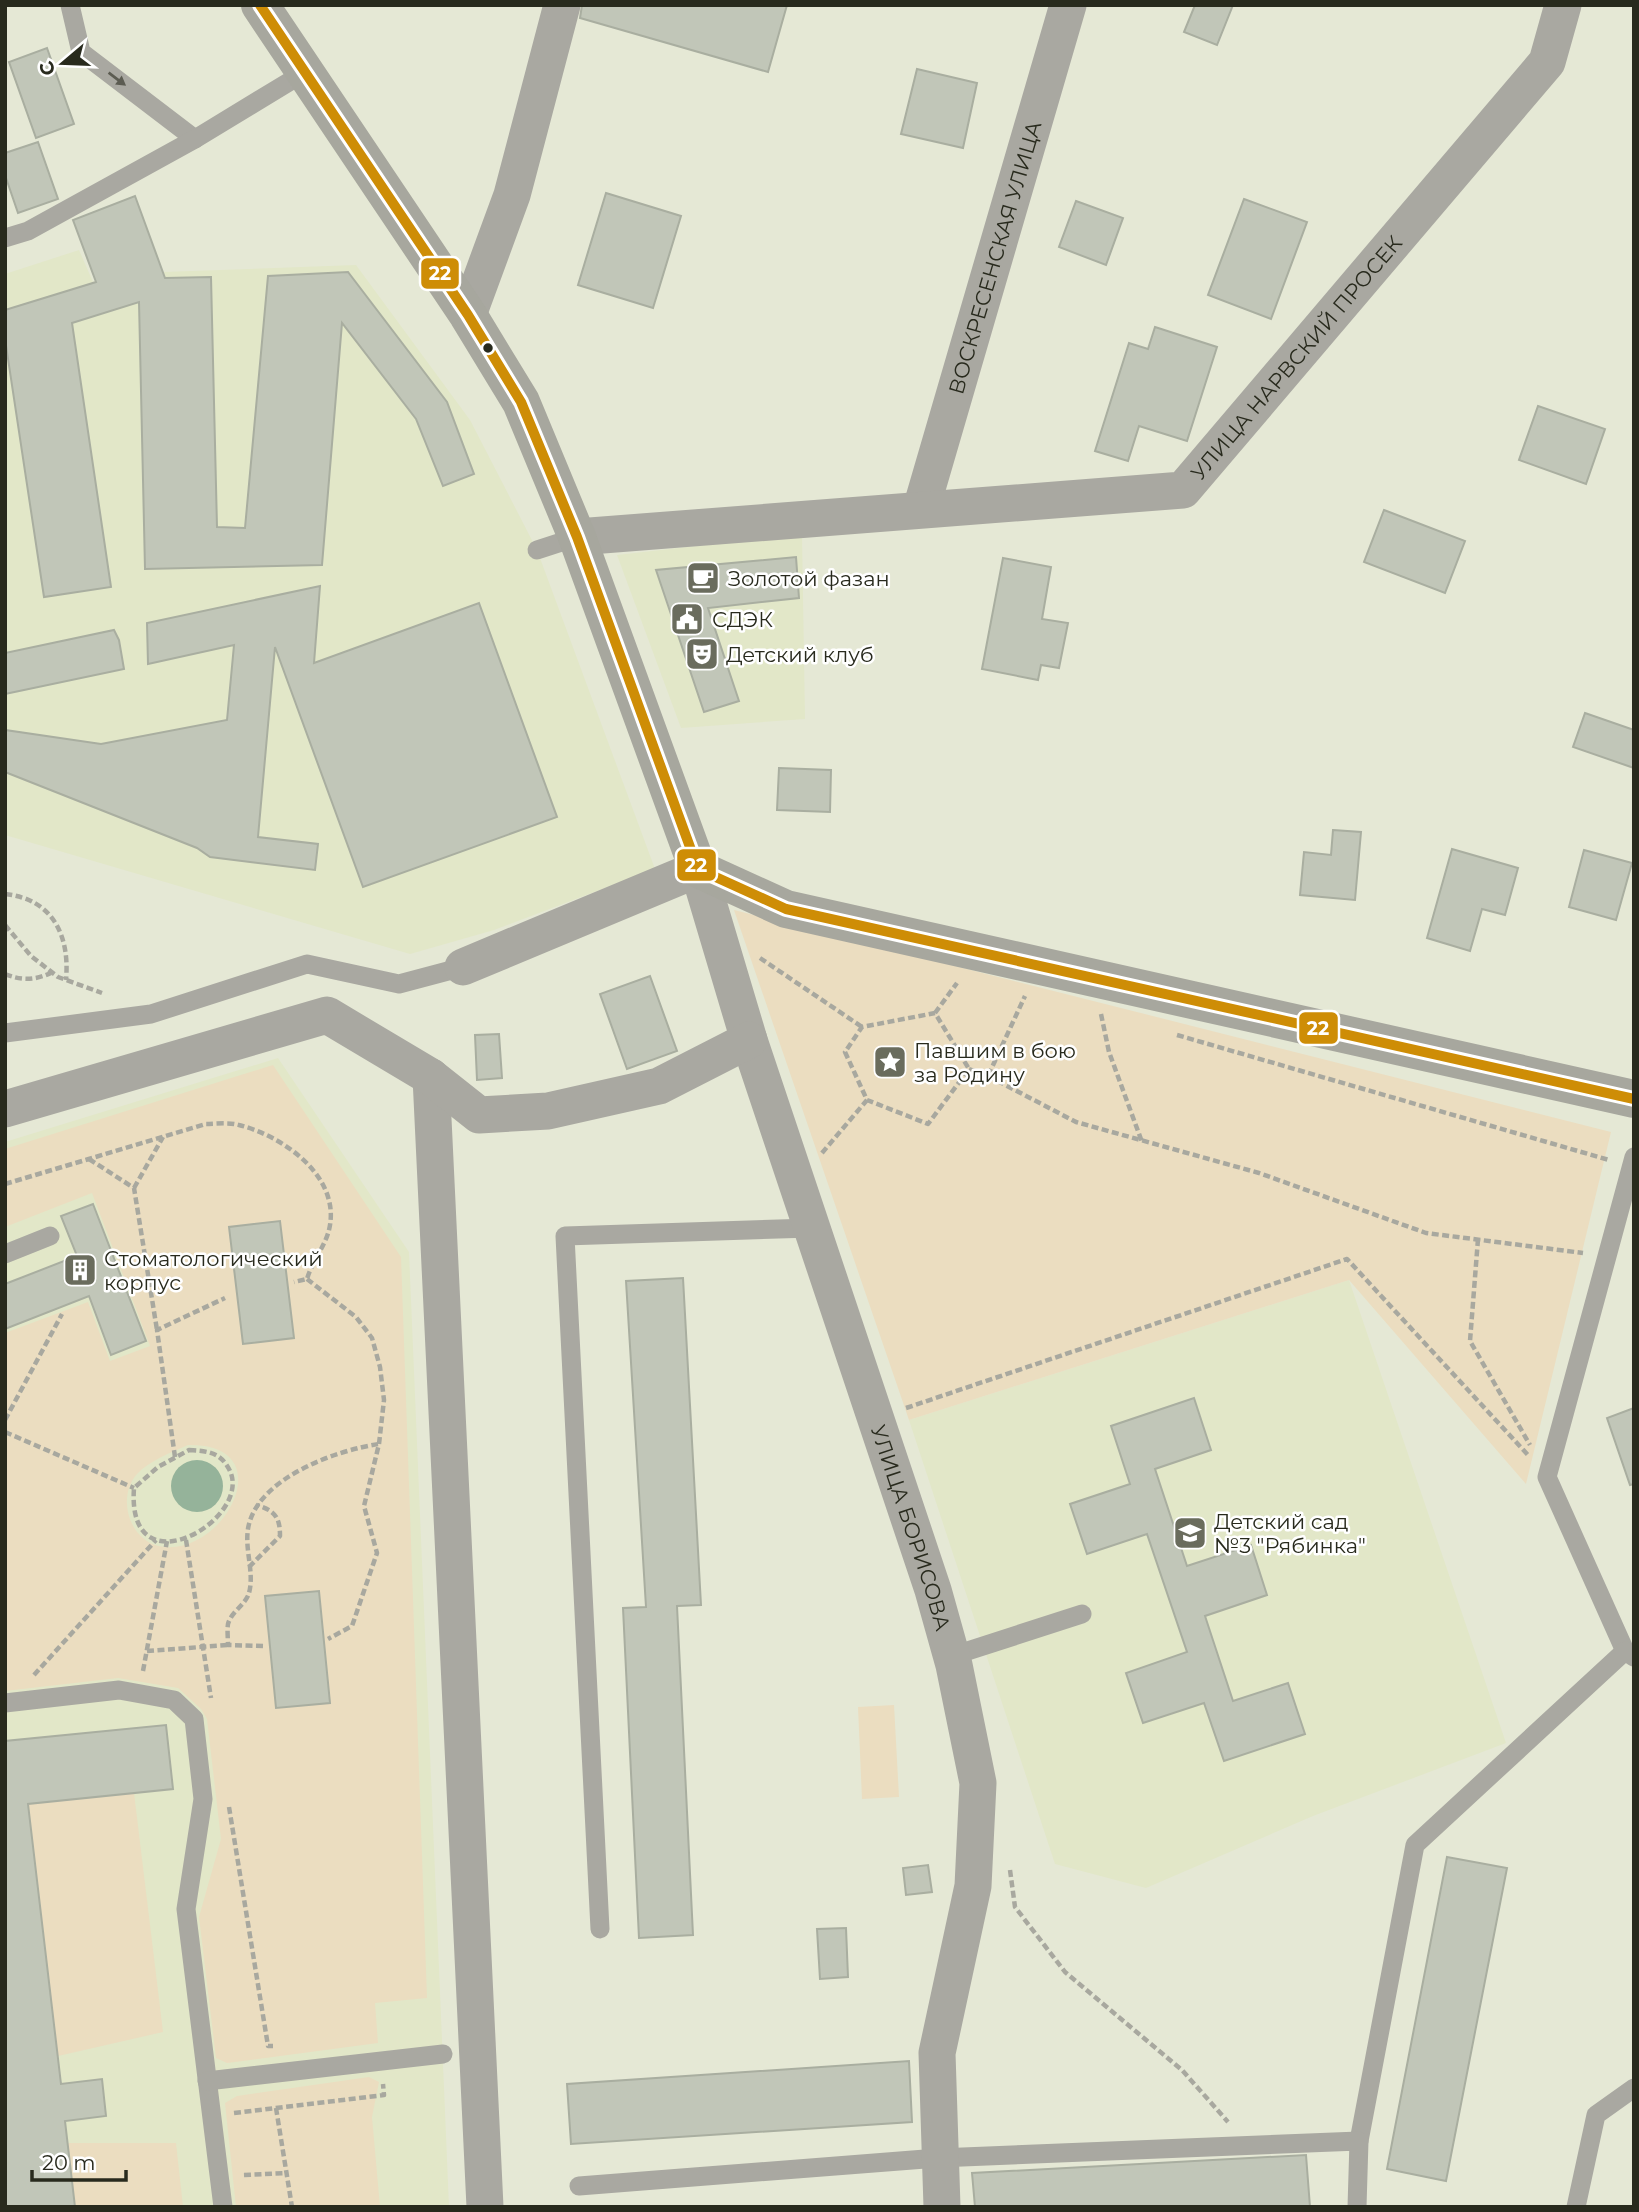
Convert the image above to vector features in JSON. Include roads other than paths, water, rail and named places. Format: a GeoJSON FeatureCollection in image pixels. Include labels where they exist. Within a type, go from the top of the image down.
{"type":"FeatureCollection","features":[{"type":"Feature","properties":{"kind":"street"},"geometry":{"type":"LineString","coordinates":[[260,5],[307,71],[468,315],[522,402],[577,537],[698,869],[786,909],[1634,1099]]}},
{"type":"Feature","properties":{"kind":"street"},"geometry":{"type":"LineString","coordinates":[[468,315],[512,195],[562,5]]}},
{"type":"Feature","properties":{"kind":"street","name":"ВОСКРЕСЕНСКАЯ УЛИЦА"},"geometry":{"type":"LineString","coordinates":[[921,509],[1069,5]]}},
{"type":"Feature","properties":{"kind":"street","name":"УЛИЦА НАРВСКИЙ ПРОСЕК"},"geometry":{"type":"LineString","coordinates":[[577,537],[1183,490],[1546,62],[1563,5]]}},
{"type":"Feature","properties":{"kind":"street"},"geometry":{"type":"LineString","coordinates":[[463,967],[698,869]]}},
{"type":"Feature","properties":{"kind":"street","name":"УЛИЦА БОРИСОВА"},"geometry":{"type":"LineString","coordinates":[[698,869],[749,1040],[876,1418],[952,1656],[978,1783],[973,1886],[937,2053],[938,2158],[942,2207]]}},
{"type":"Feature","properties":{"kind":"street"},"geometry":{"type":"LineString","coordinates":[[5,1109],[327,1015],[431,1077],[478,1115],[548,1111],[659,1086],[749,1040]]}},
{"type":"Feature","properties":{"kind":"street"},"geometry":{"type":"LineString","coordinates":[[431,1077],[485,2207]]}},
{"type":"Feature","properties":{"kind":"lane"},"geometry":{"type":"LineString","coordinates":[[70,5],[81,52],[195,139]]}},
{"type":"Feature","properties":{"kind":"lane"},"geometry":{"type":"LineString","coordinates":[[5,238],[28,231],[195,139],[307,71]]}},
{"type":"Feature","properties":{"kind":"lane"},"geometry":{"type":"LineString","coordinates":[[537,550],[577,537]]}},
{"type":"Feature","properties":{"kind":"lane"},"geometry":{"type":"LineString","coordinates":[[5,1033],[151,1014],[307,964],[399,984],[463,967]]}},
{"type":"Feature","properties":{"kind":"lane"},"geometry":{"type":"LineString","coordinates":[[1357,2207],[1359,2141],[1415,1846],[1629,1654],[1547,1477],[1632,1161]]}},
{"type":"Feature","properties":{"kind":"lane"},"geometry":{"type":"LineString","coordinates":[[600,1930],[565,1236],[812,1228]]}},
{"type":"Feature","properties":{"kind":"lane"},"geometry":{"type":"LineString","coordinates":[[5,1254],[50,1236]]}},
{"type":"Feature","properties":{"kind":"lane"},"geometry":{"type":"LineString","coordinates":[[952,1656],[1082,1614]]}},
{"type":"Feature","properties":{"kind":"lane"},"geometry":{"type":"LineString","coordinates":[[7,1702],[119,1690],[174,1700],[194,1719],[204,1799],[186,1909],[223,2207]]}},
{"type":"Feature","properties":{"kind":"lane"},"geometry":{"type":"LineString","coordinates":[[207,2081],[443,2054]]}},
{"type":"Feature","properties":{"kind":"lane"},"geometry":{"type":"LineString","coordinates":[[1576,2207],[1596,2115],[1634,2088]]}},
{"type":"Feature","properties":{"kind":"lane"},"geometry":{"type":"LineString","coordinates":[[579,2186],[938,2158],[1359,2141]]}},
{"type":"Feature","properties":{"kind":"place","name":"Золотой фазан"},"geometry":{"type":"Point","coordinates":[703,578]}},
{"type":"Feature","properties":{"kind":"place","name":"СДЭК"},"geometry":{"type":"Point","coordinates":[687,619]}},
{"type":"Feature","properties":{"kind":"place","name":"Детский клуб"},"geometry":{"type":"Point","coordinates":[702,654]}},
{"type":"Feature","properties":{"kind":"place","name":"Павшим в бою за Родину"},"geometry":{"type":"Point","coordinates":[890,1062]}},
{"type":"Feature","properties":{"kind":"place","name":"Стоматологический корпус"},"geometry":{"type":"Point","coordinates":[80,1270]}},
{"type":"Feature","properties":{"kind":"place","name":"Детский сад №3 \"Рябинка\""},"geometry":{"type":"Point","coordinates":[1190,1533]}}]}
